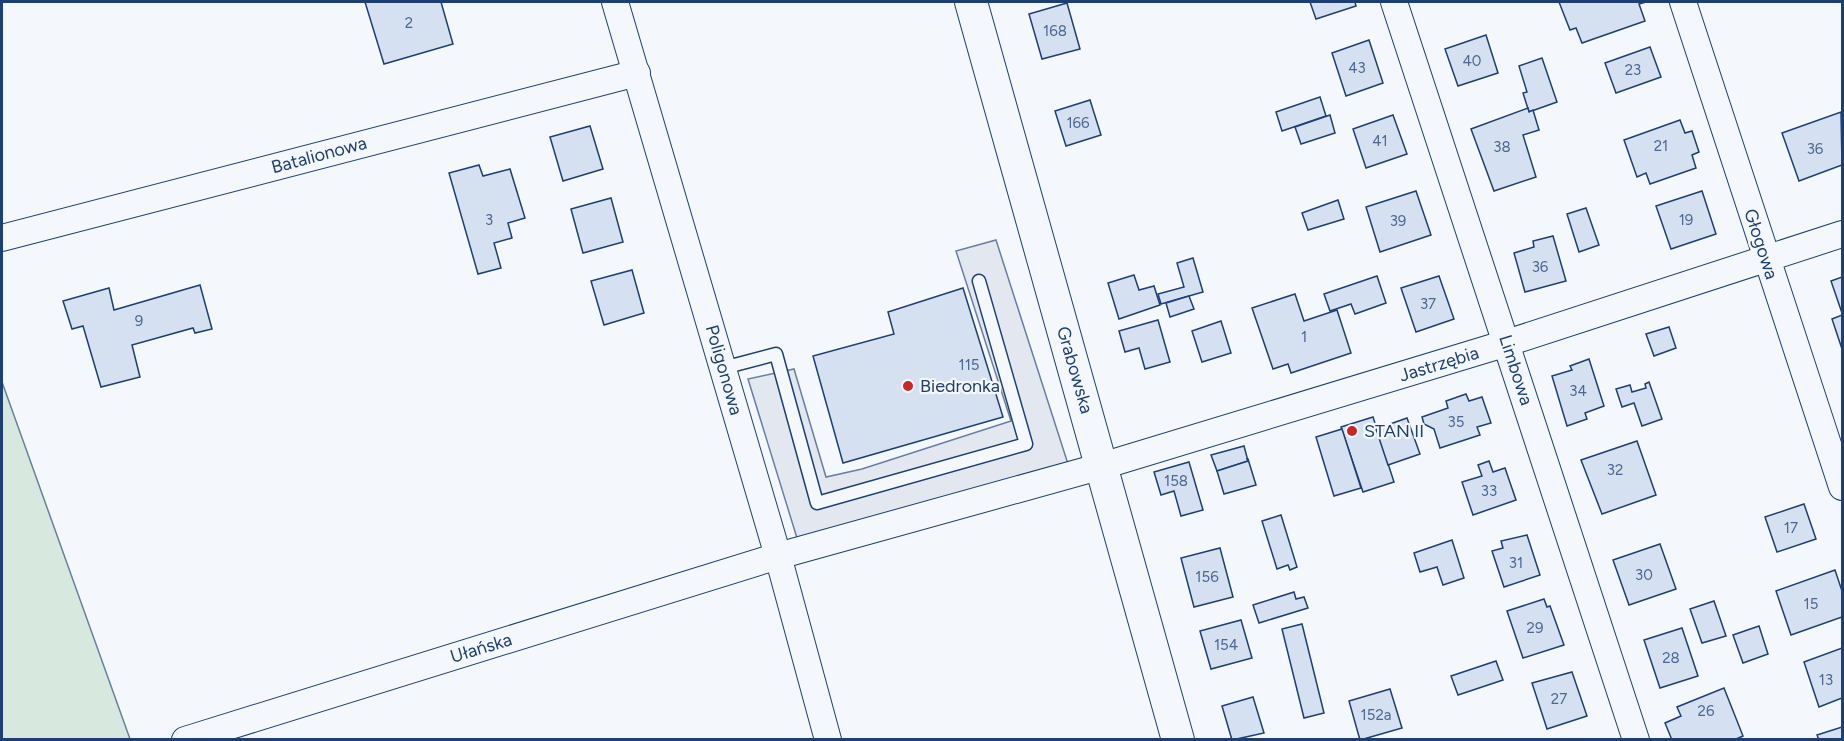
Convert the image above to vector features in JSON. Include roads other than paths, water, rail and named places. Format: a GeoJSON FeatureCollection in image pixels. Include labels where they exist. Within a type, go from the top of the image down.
{"type":"FeatureCollection","features":[{"type":"Feature","properties":{"kind":"street","name":"Poligonowa"},"geometry":{"type":"LineString","coordinates":[[615,2],[778,556],[828,740]]}},
{"type":"Feature","properties":{"kind":"street","name":"Grabowska"},"geometry":{"type":"LineString","coordinates":[[970,2],[1179,740]]}},
{"type":"Feature","properties":{"kind":"street","name":"Limbowa"},"geometry":{"type":"LineString","coordinates":[[1394,2],[1508,343],[1636,740]]}},
{"type":"Feature","properties":{"kind":"street","name":"Głogowa"},"geometry":{"type":"LineString","coordinates":[[1683,2],[1842,487]]}},
{"type":"Feature","properties":{"kind":"street","name":"Batalionowa"},"geometry":{"type":"LineString","coordinates":[[2,238],[637,73]]}},
{"type":"Feature","properties":{"kind":"street","name":"Jastrzębia"},"geometry":{"type":"LineString","coordinates":[[778,556],[1102,466],[1508,343],[1842,234]]}},
{"type":"Feature","properties":{"kind":"street","name":"Ułańska"},"geometry":{"type":"LineString","coordinates":[[185,740],[778,556]]}},
{"type":"Feature","properties":{"kind":"lane"},"geometry":{"type":"LineString","coordinates":[[723,368],[776,354],[818,503],[1026,444],[979,281]]}},
{"type":"Feature","properties":{"kind":"place","name":"Biedronka"},"geometry":{"type":"Point","coordinates":[908,386]}},
{"type":"Feature","properties":{"kind":"place","name":"STAN II"},"geometry":{"type":"Point","coordinates":[1352,431]}}]}
